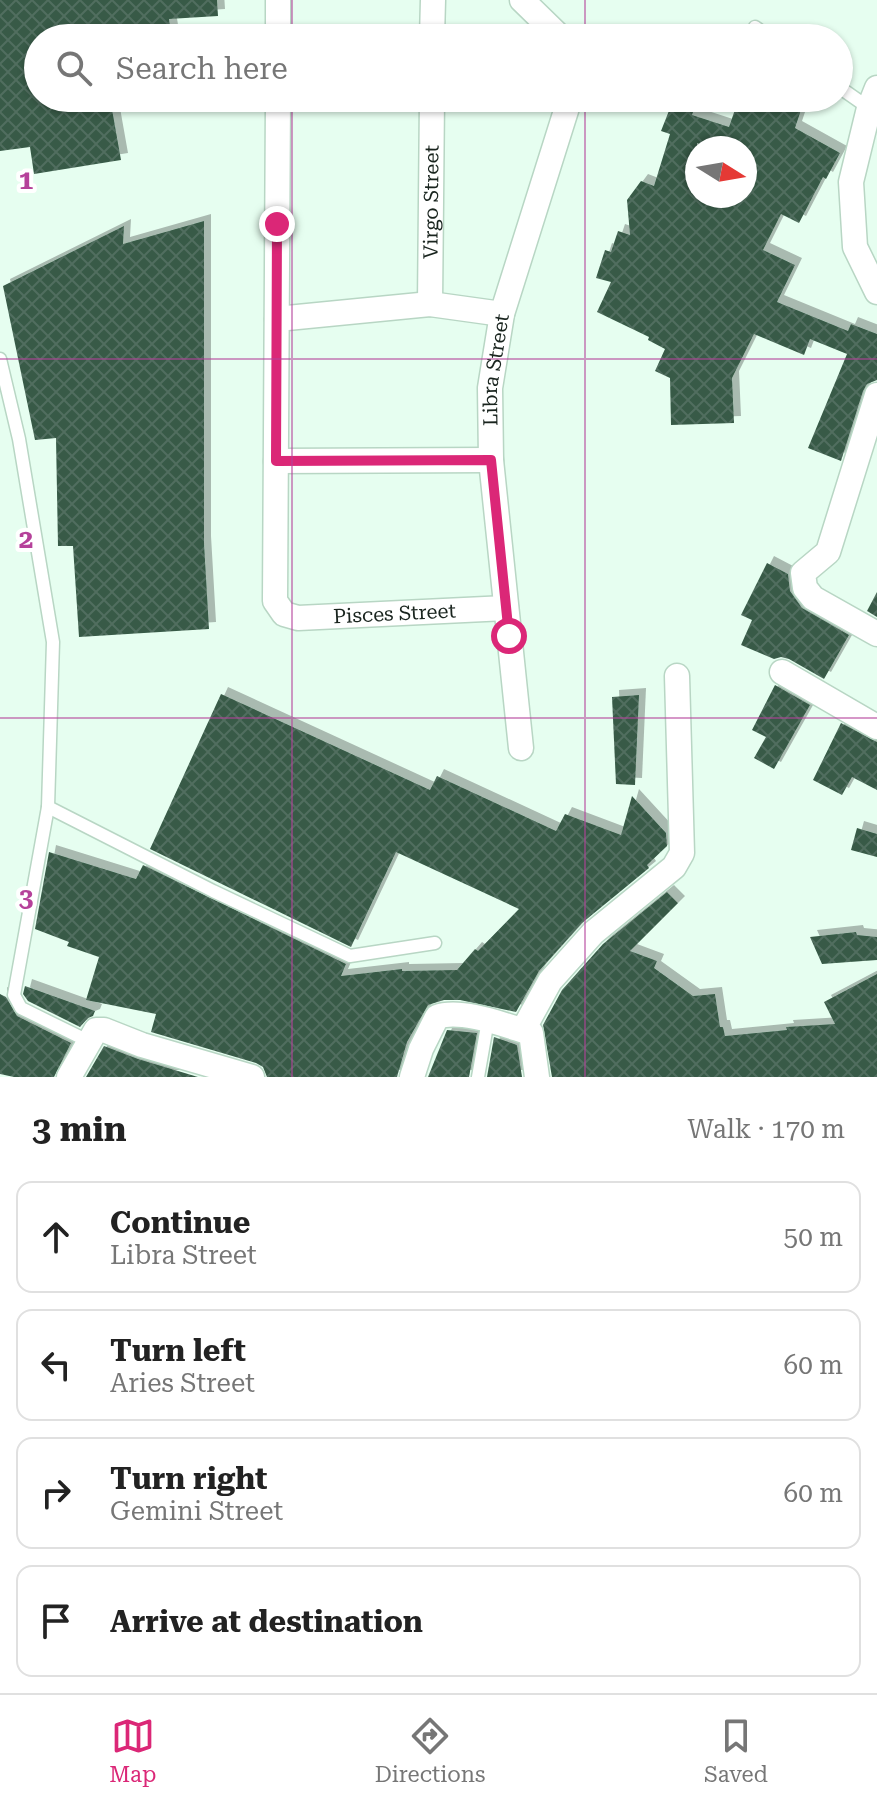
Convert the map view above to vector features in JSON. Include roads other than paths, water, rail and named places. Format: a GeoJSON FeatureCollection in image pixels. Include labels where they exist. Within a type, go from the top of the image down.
{"type":"FeatureCollection","features":[{"type":"Feature","properties":{"kind":"street"},"geometry":{"type":"LineString","coordinates":[[278,0],[278,24]]}},
{"type":"Feature","properties":{"kind":"street"},"geometry":{"type":"LineString","coordinates":[[432,24],[433,0]]}},
{"type":"Feature","properties":{"kind":"street"},"geometry":{"type":"LineString","coordinates":[[522,0],[547,24]]}},
{"type":"Feature","properties":{"kind":"street"},"geometry":{"type":"LineString","coordinates":[[873,98],[851,182],[855,247],[877,292]]}},
{"type":"Feature","properties":{"kind":"street"},"geometry":{"type":"LineString","coordinates":[[278,112],[276,461],[491,460]]}},
{"type":"Feature","properties":{"kind":"street","name":"Virgo Street"},"geometry":{"type":"LineString","coordinates":[[430,304],[432,112]]}},
{"type":"Feature","properties":{"kind":"street","name":"Libra Street"},"geometry":{"type":"LineString","coordinates":[[521,748],[491,460],[490,388],[502,314],[566,112]]}},
{"type":"Feature","properties":{"kind":"street"},"geometry":{"type":"LineString","coordinates":[[277,319],[430,304],[502,314]]}},
{"type":"Feature","properties":{"kind":"street"},"geometry":{"type":"LineString","coordinates":[[877,395],[828,552],[803,573],[805,588],[813,598],[877,634]]}},
{"type":"Feature","properties":{"kind":"street","name":"Pisces Street"},"geometry":{"type":"LineString","coordinates":[[276,461],[275,601],[284,614],[298,618],[506,608]]}},
{"type":"Feature","properties":{"kind":"street"},"geometry":{"type":"LineString","coordinates":[[782,672],[877,727]]}},
{"type":"Feature","properties":{"kind":"street"},"geometry":{"type":"LineString","coordinates":[[523,1030],[550,981],[582,945],[674,867],[682,853],[677,676]]}},
{"type":"Feature","properties":{"kind":"street"},"geometry":{"type":"LineString","coordinates":[[412,1077],[421,1049],[437,1017],[451,1015],[488,1020],[531,1033],[537,1077]]}},
{"type":"Feature","properties":{"kind":"street"},"geometry":{"type":"LineString","coordinates":[[69,1077],[96,1030],[252,1077]]}},
{"type":"Feature","properties":{"kind":"lane"},"geometry":{"type":"LineString","coordinates":[[853,92],[873,98]]}},
{"type":"Feature","properties":{"kind":"lane"},"geometry":{"type":"LineString","coordinates":[[0,359],[19,439],[53,642],[48,807],[14,995],[21,1008],[88,1041]]}},
{"type":"Feature","properties":{"kind":"lane"},"geometry":{"type":"LineString","coordinates":[[48,807],[350,956],[435,943]]}},
{"type":"Feature","properties":{"kind":"lane"},"geometry":{"type":"LineString","coordinates":[[478,1077],[488,1020]]}}]}
